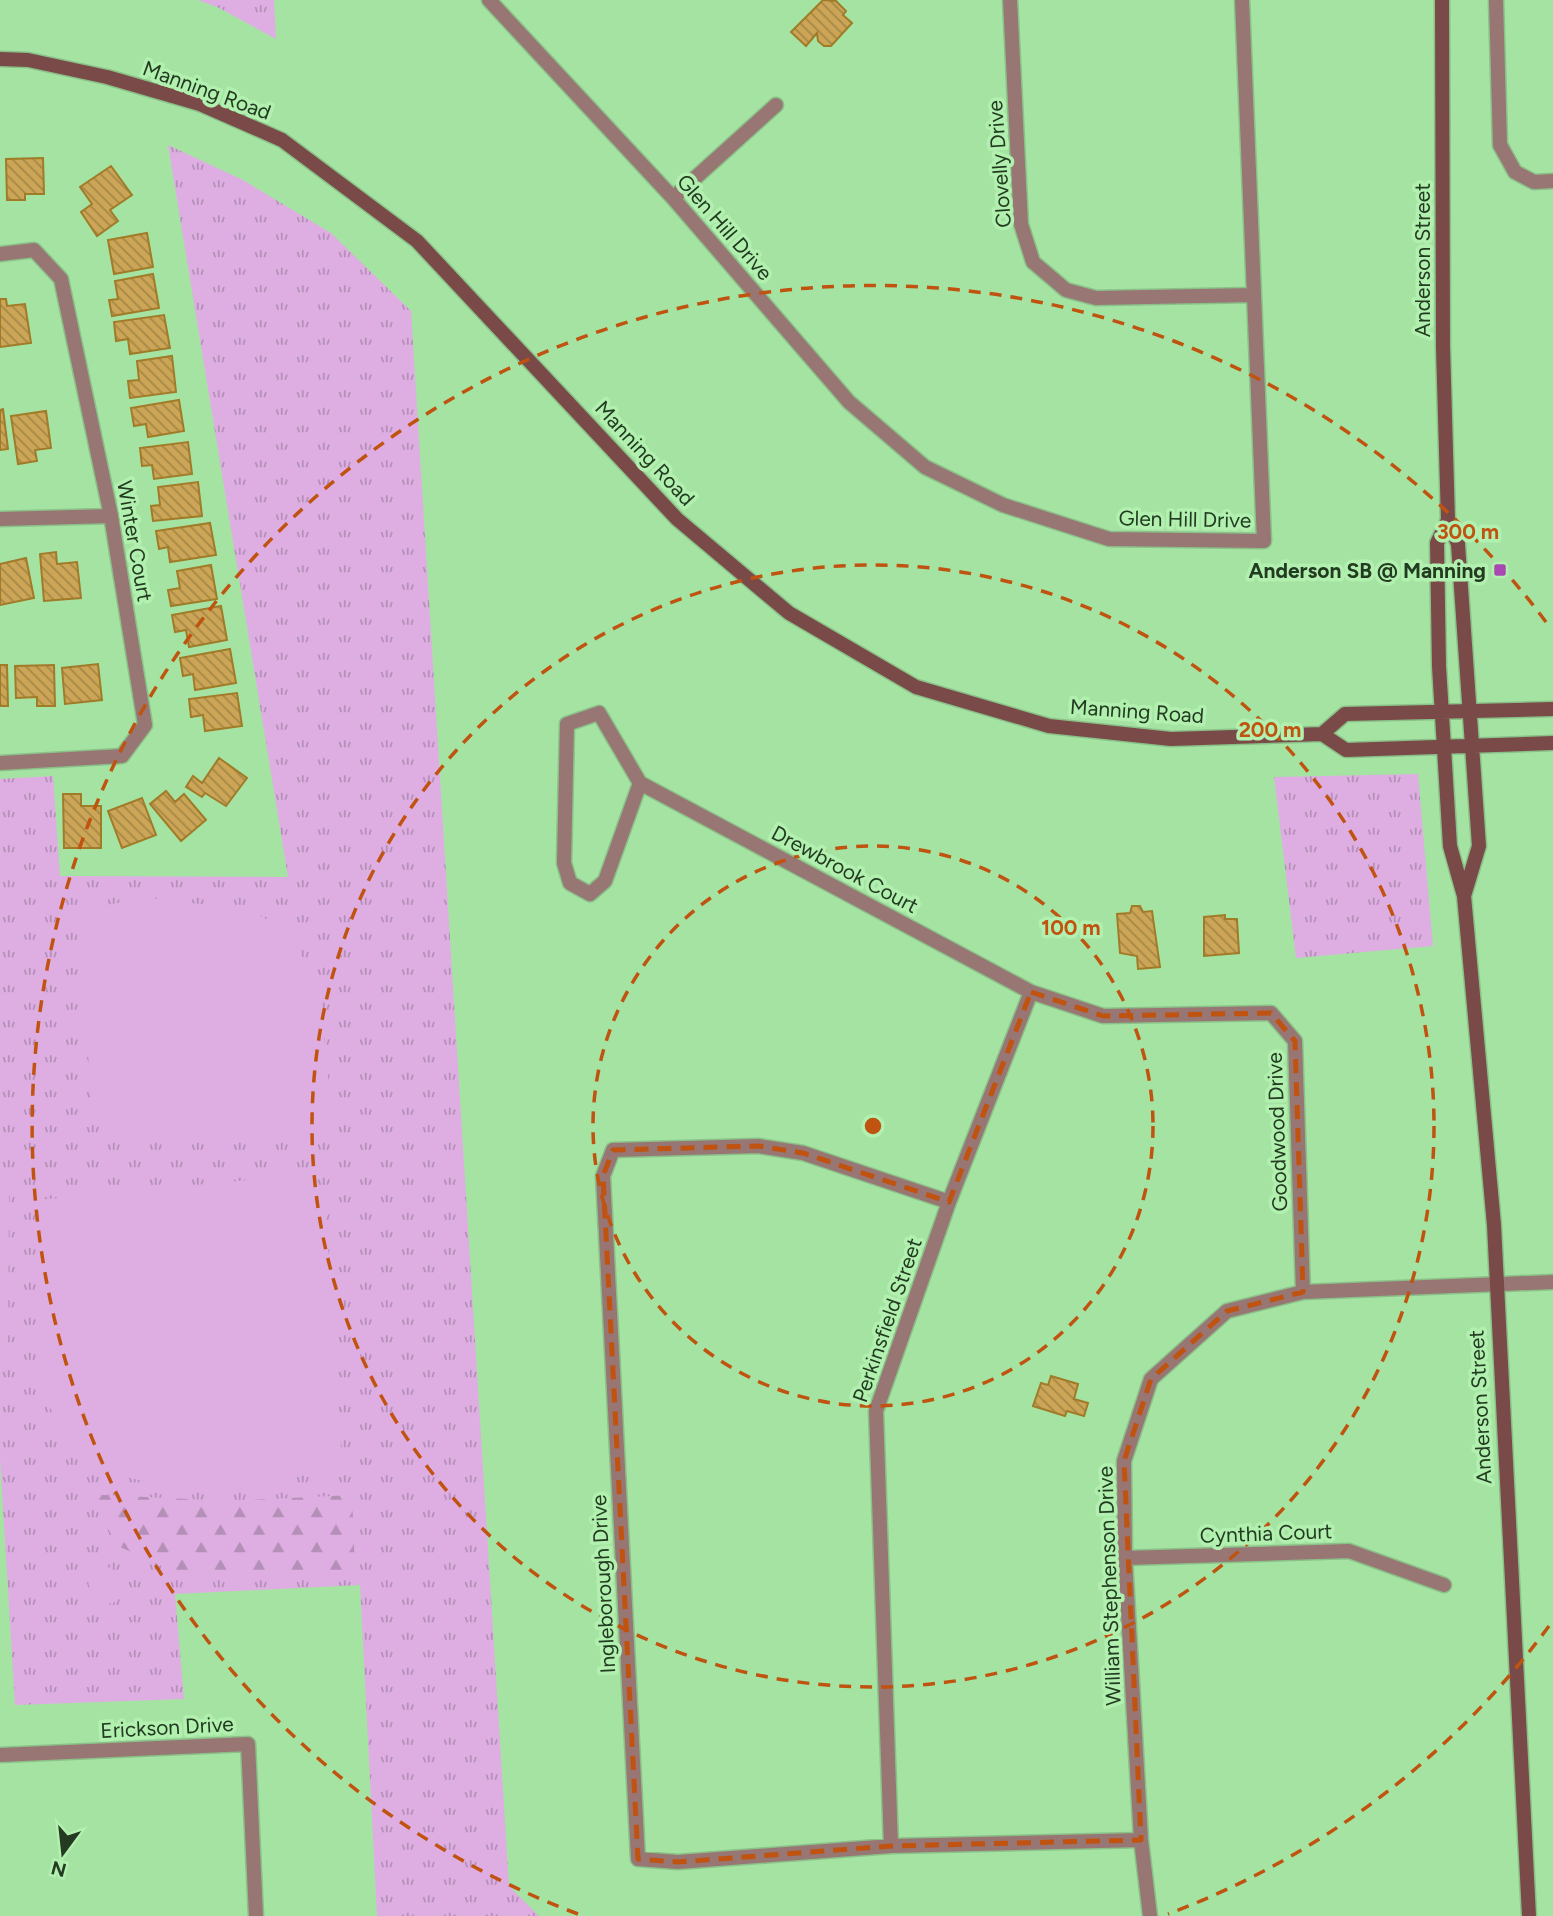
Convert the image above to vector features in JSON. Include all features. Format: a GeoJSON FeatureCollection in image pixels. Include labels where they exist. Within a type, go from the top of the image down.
{"type":"FeatureCollection","features":[{"type":"Feature","properties":{"kind":"main road","name":"Anderson Street"},"geometry":{"type":"LineString","coordinates":[[1442,0],[1443,347],[1448,520],[1458,544],[1479,846],[1464,896]]}},
{"type":"Feature","properties":{"kind":"main road","name":"Manning Road"},"geometry":{"type":"LineString","coordinates":[[0,59],[27,60],[107,77],[200,104],[282,140],[417,241],[677,519],[789,613],[916,687],[1049,726],[1171,739],[1322,734]]}},
{"type":"Feature","properties":{"kind":"main road","name":"Anderson Street"},"geometry":{"type":"LineString","coordinates":[[1448,520],[1437,543],[1444,749],[1450,846],[1464,896],[1494,1225],[1529,1916]]}},
{"type":"Feature","properties":{"kind":"main road"},"geometry":{"type":"LineString","coordinates":[[1553,709],[1345,714],[1322,734],[1346,751],[1553,743]]}},
{"type":"Feature","properties":{"kind":"street","name":"Glen Hill Drive"},"geometry":{"type":"LineString","coordinates":[[489,0],[673,198],[849,402],[925,467],[1003,505],[1110,539],[1264,541],[1241,0]]}},
{"type":"Feature","properties":{"kind":"street","name":"Clovelly Drive"},"geometry":{"type":"LineString","coordinates":[[1010,0],[1021,224],[1033,262],[1066,290],[1096,298],[1252,295]]}},
{"type":"Feature","properties":{"kind":"street"},"geometry":{"type":"LineString","coordinates":[[1496,0],[1500,145],[1515,172],[1534,182],[1553,181]]}},
{"type":"Feature","properties":{"kind":"street"},"geometry":{"type":"LineString","coordinates":[[673,198],[776,105]]}},
{"type":"Feature","properties":{"kind":"street","name":"Winter Court"},"geometry":{"type":"LineString","coordinates":[[0,254],[34,250],[61,279],[111,516],[145,725],[122,756],[0,763]]}},
{"type":"Feature","properties":{"kind":"street"},"geometry":{"type":"LineString","coordinates":[[0,519],[111,516]]}},
{"type":"Feature","properties":{"kind":"street"},"geometry":{"type":"LineString","coordinates":[[599,713],[640,783],[605,881],[590,894],[570,883],[564,863],[567,724],[599,713]]}},
{"type":"Feature","properties":{"kind":"street","name":"Drewbrook Court"},"geometry":{"type":"LineString","coordinates":[[640,783],[1031,992]]}},
{"type":"Feature","properties":{"kind":"street","name":"Perkinsfield Street"},"geometry":{"type":"LineString","coordinates":[[891,1846],[876,1411],[949,1202],[1031,992]]}},
{"type":"Feature","properties":{"kind":"street","name":"Goodwood Drive"},"geometry":{"type":"LineString","coordinates":[[1031,992],[1103,1017],[1271,1013],[1295,1041],[1303,1292]]}},
{"type":"Feature","properties":{"kind":"street","name":"Ingleborough Drive"},"geometry":{"type":"LineString","coordinates":[[949,1202],[803,1153],[758,1146],[614,1150],[603,1176],[638,1859],[678,1862],[891,1846],[1141,1840]]}},
{"type":"Feature","properties":{"kind":"street","name":"William Stephenson Drive"},"geometry":{"type":"LineString","coordinates":[[1150,1916],[1141,1840],[1125,1558],[1124,1461],[1151,1379],[1227,1311],[1303,1292],[1553,1282]]}},
{"type":"Feature","properties":{"kind":"street","name":"Cynthia Court"},"geometry":{"type":"LineString","coordinates":[[1125,1558],[1349,1551],[1444,1585]]}},
{"type":"Feature","properties":{"kind":"street","name":"Erickson Drive"},"geometry":{"type":"LineString","coordinates":[[0,1755],[248,1744],[256,1916]]}},
{"type":"Feature","properties":{"kind":"highlighted area"},"geometry":{"type":"Polygon","coordinates":[[[1031,992],[1103,1016],[1271,1013],[1295,1041],[1303,1292],[1227,1311],[1151,1379],[1124,1461],[1141,1840],[891,1846],[678,1862],[638,1859],[603,1176],[613,1150],[758,1146],[803,1153],[949,1202],[1031,992]]]}},
{"type":"Feature","properties":{"kind":"green space"},"geometry":{"type":"Polygon","coordinates":[[[198,0],[274,0],[276,39],[219,8],[198,0]]]}},
{"type":"Feature","properties":{"kind":"green space"},"geometry":{"type":"Polygon","coordinates":[[[168,145],[243,180],[331,233],[411,311],[509,1886],[539,1916],[377,1916],[360,1585],[175,1594],[184,1699],[15,1705],[0,1459],[0,779],[53,776],[60,876],[288,877],[168,145]]]}},
{"type":"Feature","properties":{"kind":"green space"},"geometry":{"type":"Polygon","coordinates":[[[1418,774],[1433,946],[1296,958],[1274,777],[1418,774]]]}},
{"type":"Feature","properties":{"kind":"green space"},"geometry":{"type":"Polygon","coordinates":[[[149,898],[251,910],[287,932],[319,983],[334,1141],[113,1138],[94,1122],[75,910],[149,898]]]}},
{"type":"Feature","properties":{"kind":"green space"},"geometry":{"type":"Polygon","coordinates":[[[300,1175],[325,1198],[342,1464],[288,1480],[186,1490],[111,1474],[66,1442],[47,1401],[36,1284],[38,1200],[300,1175]]]}},
{"type":"Feature","properties":{"kind":"green space"},"geometry":{"type":"Polygon","coordinates":[[[0,1192],[9,1193],[8,1370],[0,1370],[0,1192]]]}},
{"type":"Feature","properties":{"kind":"green space"},"geometry":{"type":"Polygon","coordinates":[[[82,1485],[103,1495],[230,1501],[352,1495],[355,1571],[278,1576],[175,1572],[118,1546],[82,1485]]]}},
{"type":"Feature","properties":{"kind":"green space"},"geometry":{"type":"Polygon","coordinates":[[[110,1567],[126,1591],[112,1604],[92,1600],[88,1581],[110,1567]]]}},
{"type":"Feature","properties":{"kind":"building"},"geometry":{"type":"Polygon","coordinates":[[[823,0],[836,1],[846,11],[843,15],[852,23],[831,46],[824,46],[818,41],[817,33],[806,46],[791,32],[823,0]]]}},
{"type":"Feature","properties":{"kind":"building"},"geometry":{"type":"Polygon","coordinates":[[[43,158],[44,194],[25,194],[25,200],[7,200],[6,159],[43,158]]]}},
{"type":"Feature","properties":{"kind":"building"},"geometry":{"type":"Polygon","coordinates":[[[111,166],[132,195],[110,210],[118,221],[97,236],[81,212],[92,204],[80,187],[111,166]]]}},
{"type":"Feature","properties":{"kind":"building"},"geometry":{"type":"Polygon","coordinates":[[[147,233],[153,267],[114,274],[108,240],[147,233]]]}},
{"type":"Feature","properties":{"kind":"building"},"geometry":{"type":"Polygon","coordinates":[[[153,274],[159,308],[112,316],[109,300],[118,299],[115,281],[153,274]]]}},
{"type":"Feature","properties":{"kind":"building"},"geometry":{"type":"Polygon","coordinates":[[[0,299],[6,299],[7,306],[25,304],[31,343],[0,347],[0,299]]]}},
{"type":"Feature","properties":{"kind":"building"},"geometry":{"type":"Polygon","coordinates":[[[164,315],[170,348],[130,354],[128,339],[116,341],[114,322],[164,315]]]}},
{"type":"Feature","properties":{"kind":"building"},"geometry":{"type":"Polygon","coordinates":[[[172,356],[176,392],[130,398],[128,381],[139,380],[137,361],[172,356]]]}},
{"type":"Feature","properties":{"kind":"building"},"geometry":{"type":"Polygon","coordinates":[[[179,400],[184,431],[148,437],[146,424],[134,426],[131,408],[179,400]]]}},
{"type":"Feature","properties":{"kind":"building"},"geometry":{"type":"Polygon","coordinates":[[[3,409],[8,449],[0,450],[0,410],[3,409]]]}},
{"type":"Feature","properties":{"kind":"building"},"geometry":{"type":"Polygon","coordinates":[[[46,411],[51,448],[35,450],[37,461],[18,464],[11,416],[46,411]]]}},
{"type":"Feature","properties":{"kind":"building"},"geometry":{"type":"Polygon","coordinates":[[[188,442],[192,474],[154,479],[152,465],[142,466],[140,448],[188,442]]]}},
{"type":"Feature","properties":{"kind":"building"},"geometry":{"type":"Polygon","coordinates":[[[198,482],[202,516],[153,521],[151,506],[160,505],[158,487],[198,482]]]}},
{"type":"Feature","properties":{"kind":"building"},"geometry":{"type":"Polygon","coordinates":[[[210,523],[216,555],[170,562],[168,547],[159,549],[156,531],[210,523]]]}},
{"type":"Feature","properties":{"kind":"building"},"geometry":{"type":"Polygon","coordinates":[[[56,552],[57,564],[77,562],[81,598],[44,601],[40,554],[56,552]]]}},
{"type":"Feature","properties":{"kind":"building"},"geometry":{"type":"Polygon","coordinates":[[[26,558],[34,598],[0,605],[0,564],[26,558]]]}},
{"type":"Feature","properties":{"kind":"building"},"geometry":{"type":"Polygon","coordinates":[[[211,565],[217,599],[171,606],[168,590],[180,588],[177,571],[211,565]]]}},
{"type":"Feature","properties":{"kind":"building"},"geometry":{"type":"Polygon","coordinates":[[[221,606],[227,640],[189,647],[186,630],[175,632],[172,615],[221,606]]]}},
{"type":"Feature","properties":{"kind":"building"},"geometry":{"type":"Polygon","coordinates":[[[230,649],[236,683],[195,690],[193,674],[183,676],[180,658],[230,649]]]}},
{"type":"Feature","properties":{"kind":"building"},"geometry":{"type":"Polygon","coordinates":[[[98,664],[102,700],[65,704],[62,668],[98,664]]]}},
{"type":"Feature","properties":{"kind":"building"},"geometry":{"type":"Polygon","coordinates":[[[0,665],[7,665],[8,706],[0,706],[0,665]]]}},
{"type":"Feature","properties":{"kind":"building"},"geometry":{"type":"Polygon","coordinates":[[[54,665],[55,706],[37,706],[37,697],[16,698],[15,666],[54,665]]]}},
{"type":"Feature","properties":{"kind":"building"},"geometry":{"type":"Polygon","coordinates":[[[237,693],[242,726],[205,731],[203,715],[191,717],[189,699],[237,693]]]}},
{"type":"Feature","properties":{"kind":"building"},"geometry":{"type":"Polygon","coordinates":[[[219,758],[247,778],[226,806],[205,793],[202,797],[186,787],[193,776],[202,783],[219,758]]]}},
{"type":"Feature","properties":{"kind":"building"},"geometry":{"type":"Polygon","coordinates":[[[166,791],[175,802],[184,794],[206,820],[181,841],[150,804],[166,791]]]}},
{"type":"Feature","properties":{"kind":"building"},"geometry":{"type":"Polygon","coordinates":[[[63,794],[81,794],[81,806],[101,806],[101,848],[64,848],[63,794]]]}},
{"type":"Feature","properties":{"kind":"building"},"geometry":{"type":"Polygon","coordinates":[[[142,798],[156,835],[122,848],[108,811],[142,798]]]}},
{"type":"Feature","properties":{"kind":"building"},"geometry":{"type":"Polygon","coordinates":[[[1132,906],[1140,906],[1143,912],[1152,911],[1160,967],[1138,969],[1137,956],[1120,953],[1117,914],[1130,913],[1132,906]]]}},
{"type":"Feature","properties":{"kind":"building"},"geometry":{"type":"Polygon","coordinates":[[[1225,915],[1225,919],[1237,919],[1239,953],[1204,956],[1204,917],[1225,915]]]}},
{"type":"Feature","properties":{"kind":"building"},"geometry":{"type":"Polygon","coordinates":[[[1051,1376],[1078,1384],[1074,1399],[1088,1403],[1084,1416],[1067,1411],[1065,1416],[1033,1406],[1041,1383],[1048,1385],[1051,1376]]]}},
{"type":"Feature","properties":{"kind":"place","name":"Anderson SB @ Manning"},"geometry":{"type":"Point","coordinates":[1500,570]}}]}
